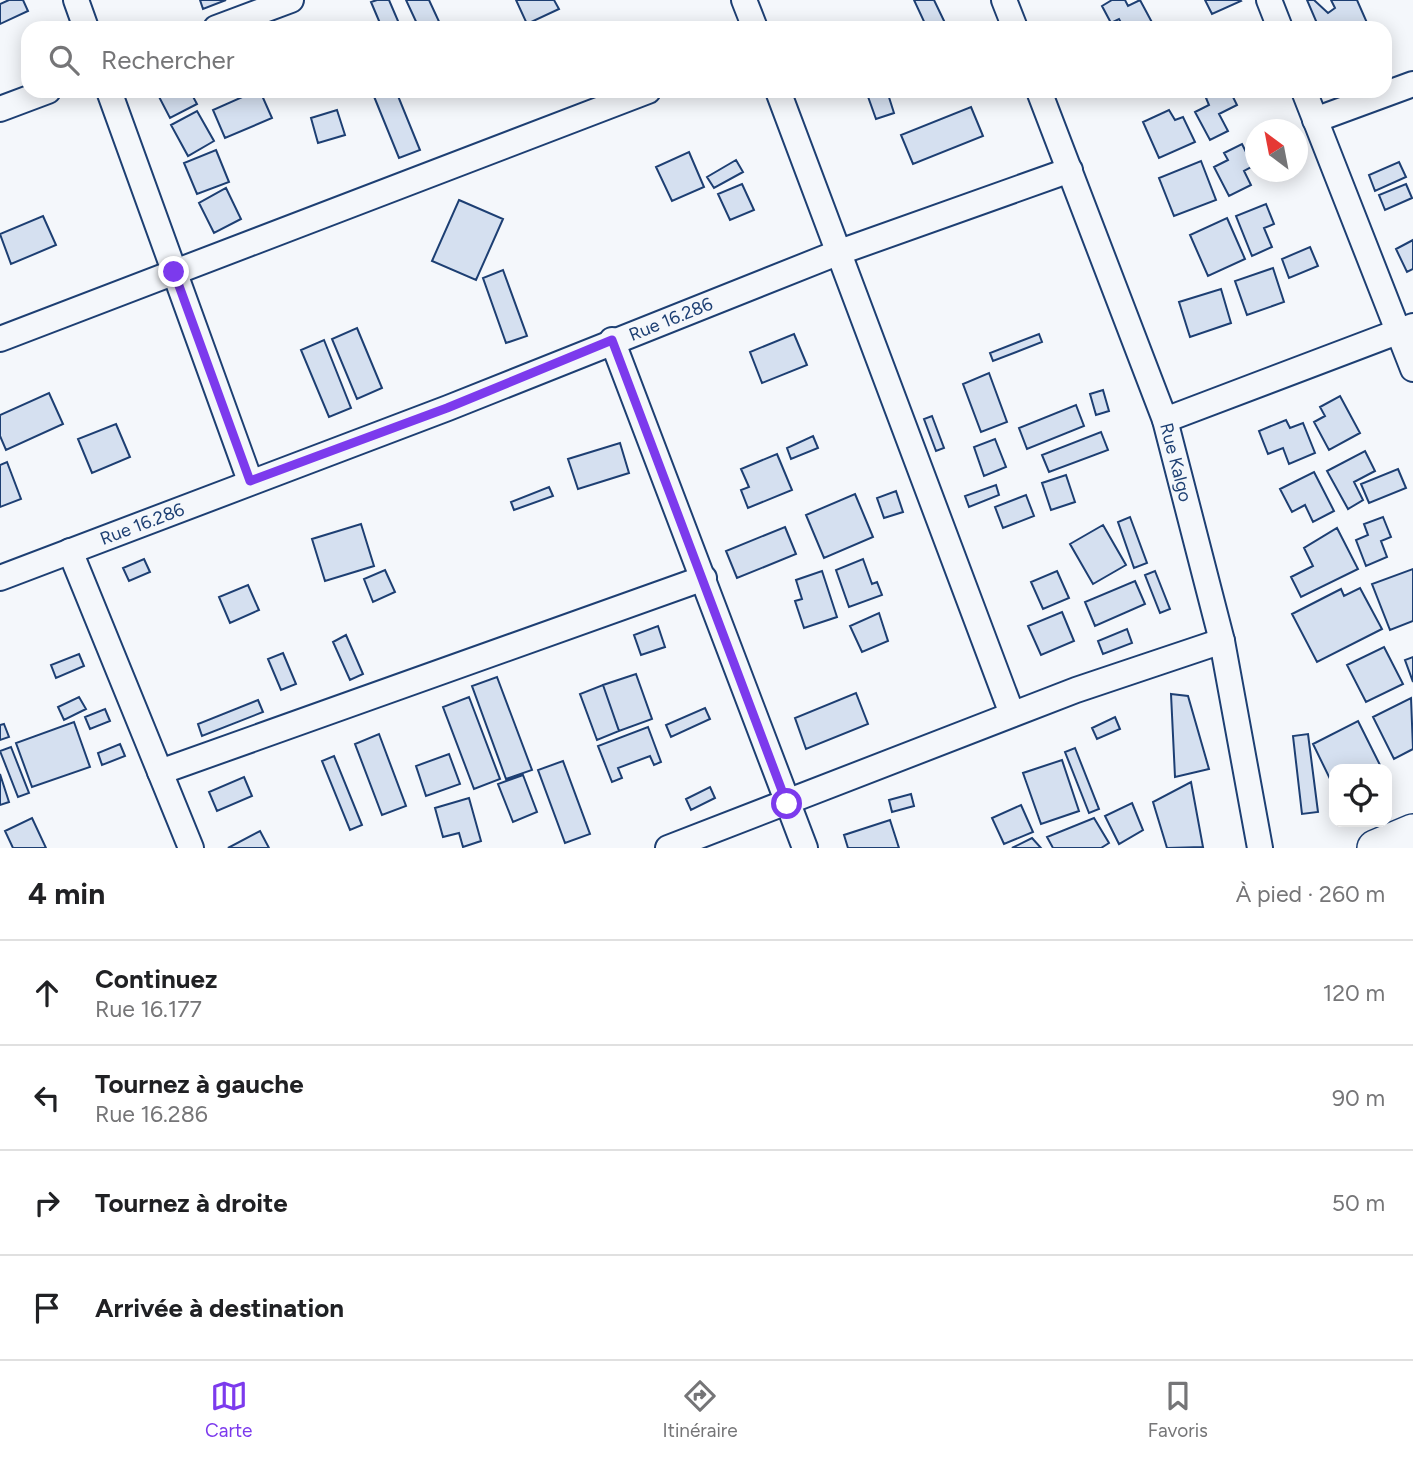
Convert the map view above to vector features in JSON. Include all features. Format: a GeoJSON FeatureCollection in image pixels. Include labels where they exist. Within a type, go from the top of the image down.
{"type":"FeatureCollection","features":[{"type":"Feature","properties":{"kind":"main road"},"geometry":{"type":"LineString","coordinates":[[1375,848],[1413,832]]}},
{"type":"Feature","properties":{"kind":"street"},"geometry":{"type":"LineString","coordinates":[[76,0],[84,21]]}},
{"type":"Feature","properties":{"kind":"street"},"geometry":{"type":"LineString","coordinates":[[235,21],[291,0]]}},
{"type":"Feature","properties":{"kind":"street"},"geometry":{"type":"LineString","coordinates":[[744,0],[752,21]]}},
{"type":"Feature","properties":{"kind":"street"},"geometry":{"type":"LineString","coordinates":[[1004,0],[1012,21]]}},
{"type":"Feature","properties":{"kind":"street"},"geometry":{"type":"LineString","coordinates":[[1269,0],[1277,21]]}},
{"type":"Feature","properties":{"kind":"street"},"geometry":{"type":"LineString","coordinates":[[1392,92],[1413,84]]}},
{"type":"Feature","properties":{"kind":"street"},"geometry":{"type":"LineString","coordinates":[[0,109],[29,98]]}},
{"type":"Feature","properties":{"kind":"street"},"geometry":{"type":"LineString","coordinates":[[112,98],[250,481]]}},
{"type":"Feature","properties":{"kind":"street"},"geometry":{"type":"LineString","coordinates":[[0,340],[630,98]]}},
{"type":"Feature","properties":{"kind":"street"},"geometry":{"type":"LineString","coordinates":[[781,98],[1012,715]]}},
{"type":"Feature","properties":{"kind":"street","name":"Rue Kalgo"},"geometry":{"type":"LineString","coordinates":[[1042,98],[1165,420],[1222,640],[1260,848]]}},
{"type":"Feature","properties":{"kind":"street"},"geometry":{"type":"LineString","coordinates":[[1307,98],[1406,328],[1413,369]]}},
{"type":"Feature","properties":{"kind":"street"},"geometry":{"type":"LineString","coordinates":[[1315,120],[1375,98]]}},
{"type":"Feature","properties":{"kind":"street","name":"Rue 16.286"},"geometry":{"type":"LineString","coordinates":[[0,578],[447,408],[612,340],[837,253],[1070,170]]}},
{"type":"Feature","properties":{"kind":"street"},"geometry":{"type":"LineString","coordinates":[[1165,420],[1406,328]]}},
{"type":"Feature","properties":{"kind":"street"},"geometry":{"type":"LineString","coordinates":[[612,340],[805,848]]}},
{"type":"Feature","properties":{"kind":"street"},"geometry":{"type":"LineString","coordinates":[[70,551],[191,848]]}},
{"type":"Feature","properties":{"kind":"street"},"geometry":{"type":"LineString","coordinates":[[160,772],[704,578]]}},
{"type":"Feature","properties":{"kind":"street"},"geometry":{"type":"LineString","coordinates":[[668,848],[1012,715],[1222,640]]}},
{"type":"Feature","properties":{"kind":"building"},"geometry":{"type":"Polygon","coordinates":[[[9,0],[23,0],[28,11],[0,24],[0,4],[9,0]]]}},
{"type":"Feature","properties":{"kind":"building"},"geometry":{"type":"Polygon","coordinates":[[[200,0],[226,0],[203,9],[200,0]]]}},
{"type":"Feature","properties":{"kind":"building"},"geometry":{"type":"Polygon","coordinates":[[[389,0],[398,21],[379,21],[371,2],[389,0]]]}},
{"type":"Feature","properties":{"kind":"building"},"geometry":{"type":"Polygon","coordinates":[[[406,0],[429,0],[439,21],[416,21],[406,0]]]}},
{"type":"Feature","properties":{"kind":"building"},"geometry":{"type":"Polygon","coordinates":[[[516,0],[554,0],[559,9],[533,21],[526,21],[516,0]]]}},
{"type":"Feature","properties":{"kind":"building"},"geometry":{"type":"Polygon","coordinates":[[[914,0],[934,0],[944,21],[924,21],[914,0]]]}},
{"type":"Feature","properties":{"kind":"building"},"geometry":{"type":"Polygon","coordinates":[[[1112,0],[1125,0],[1128,6],[1140,0],[1151,21],[1110,21],[1102,6],[1112,0]]]}},
{"type":"Feature","properties":{"kind":"building"},"geometry":{"type":"Polygon","coordinates":[[[1205,0],[1240,0],[1241,1],[1212,14],[1205,0]]]}},
{"type":"Feature","properties":{"kind":"building"},"geometry":{"type":"Polygon","coordinates":[[[1307,0],[1314,0],[1328,13],[1335,8],[1331,0],[1357,0],[1366,21],[1316,21],[1307,0]]]}},
{"type":"Feature","properties":{"kind":"building"},"geometry":{"type":"Polygon","coordinates":[[[160,98],[194,98],[197,104],[170,118],[160,98]]]}},
{"type":"Feature","properties":{"kind":"building"},"geometry":{"type":"Polygon","coordinates":[[[240,98],[263,98],[272,118],[225,138],[213,110],[240,98]]]}},
{"type":"Feature","properties":{"kind":"building"},"geometry":{"type":"Polygon","coordinates":[[[375,98],[399,98],[420,150],[399,158],[375,98]]]}},
{"type":"Feature","properties":{"kind":"building"},"geometry":{"type":"Polygon","coordinates":[[[868,98],[889,98],[894,113],[876,119],[868,98]]]}},
{"type":"Feature","properties":{"kind":"building"},"geometry":{"type":"Polygon","coordinates":[[[1206,98],[1234,98],[1237,105],[1219,114],[1228,131],[1210,140],[1195,112],[1209,105],[1206,98]]]}},
{"type":"Feature","properties":{"kind":"building"},"geometry":{"type":"Polygon","coordinates":[[[971,107],[983,136],[913,164],[901,135],[971,107]]]}},
{"type":"Feature","properties":{"kind":"building"},"geometry":{"type":"Polygon","coordinates":[[[337,110],[345,135],[318,143],[311,118],[337,110]]]}},
{"type":"Feature","properties":{"kind":"building"},"geometry":{"type":"Polygon","coordinates":[[[1169,110],[1175,120],[1183,117],[1195,142],[1159,158],[1143,122],[1169,110]]]}},
{"type":"Feature","properties":{"kind":"building"},"geometry":{"type":"Polygon","coordinates":[[[197,111],[214,141],[188,156],[171,125],[197,111]]]}},
{"type":"Feature","properties":{"kind":"building"},"geometry":{"type":"Polygon","coordinates":[[[1242,144],[1245,150],[1245,182],[1251,185],[1229,196],[1214,167],[1228,160],[1224,153],[1242,144]]]}},
{"type":"Feature","properties":{"kind":"building"},"geometry":{"type":"Polygon","coordinates":[[[216,150],[229,182],[197,194],[184,163],[216,150]]]}},
{"type":"Feature","properties":{"kind":"building"},"geometry":{"type":"Polygon","coordinates":[[[689,152],[704,187],[672,201],[656,167],[689,152]]]}},
{"type":"Feature","properties":{"kind":"building"},"geometry":{"type":"Polygon","coordinates":[[[736,160],[743,172],[714,188],[707,177],[736,160]]]}},
{"type":"Feature","properties":{"kind":"building"},"geometry":{"type":"Polygon","coordinates":[[[1201,161],[1216,200],[1174,216],[1159,178],[1201,161]]]}},
{"type":"Feature","properties":{"kind":"building"},"geometry":{"type":"Polygon","coordinates":[[[1399,162],[1406,177],[1375,191],[1369,175],[1399,162]]]}},
{"type":"Feature","properties":{"kind":"building"},"geometry":{"type":"Polygon","coordinates":[[[742,184],[754,210],[730,220],[718,194],[742,184]]]}},
{"type":"Feature","properties":{"kind":"building"},"geometry":{"type":"Polygon","coordinates":[[[1406,184],[1412,198],[1385,210],[1379,195],[1406,184]]]}},
{"type":"Feature","properties":{"kind":"building"},"geometry":{"type":"Polygon","coordinates":[[[226,188],[241,219],[214,233],[199,203],[226,188]]]}},
{"type":"Feature","properties":{"kind":"building"},"geometry":{"type":"Polygon","coordinates":[[[459,200],[503,219],[476,280],[432,261],[459,200]]]}},
{"type":"Feature","properties":{"kind":"building"},"geometry":{"type":"Polygon","coordinates":[[[1266,204],[1274,224],[1264,228],[1272,247],[1252,256],[1236,216],[1266,204]]]}},
{"type":"Feature","properties":{"kind":"building"},"geometry":{"type":"Polygon","coordinates":[[[43,216],[56,245],[11,264],[0,234],[43,216]]]}},
{"type":"Feature","properties":{"kind":"building"},"geometry":{"type":"Polygon","coordinates":[[[1227,218],[1245,259],[1208,276],[1190,235],[1227,218]]]}},
{"type":"Feature","properties":{"kind":"building"},"geometry":{"type":"Polygon","coordinates":[[[1413,240],[1413,269],[1407,272],[1396,249],[1413,240]]]}},
{"type":"Feature","properties":{"kind":"building"},"geometry":{"type":"Polygon","coordinates":[[[1310,247],[1318,266],[1289,278],[1282,259],[1310,247]]]}},
{"type":"Feature","properties":{"kind":"building"},"geometry":{"type":"Polygon","coordinates":[[[1273,268],[1284,302],[1247,315],[1235,281],[1273,268]]]}},
{"type":"Feature","properties":{"kind":"building"},"geometry":{"type":"Polygon","coordinates":[[[503,270],[527,336],[506,343],[483,278],[503,270]]]}},
{"type":"Feature","properties":{"kind":"building"},"geometry":{"type":"Polygon","coordinates":[[[1221,289],[1231,323],[1190,337],[1179,302],[1221,289]]]}},
{"type":"Feature","properties":{"kind":"building"},"geometry":{"type":"Polygon","coordinates":[[[357,328],[382,388],[357,399],[332,339],[357,328]]]}},
{"type":"Feature","properties":{"kind":"building"},"geometry":{"type":"Polygon","coordinates":[[[794,334],[807,365],[762,383],[750,352],[794,334]]]}},
{"type":"Feature","properties":{"kind":"building"},"geometry":{"type":"Polygon","coordinates":[[[1039,334],[1042,342],[993,361],[990,353],[1039,334]]]}},
{"type":"Feature","properties":{"kind":"building"},"geometry":{"type":"Polygon","coordinates":[[[324,340],[351,408],[329,417],[301,350],[324,340]]]}},
{"type":"Feature","properties":{"kind":"building"},"geometry":{"type":"Polygon","coordinates":[[[989,373],[1007,422],[981,432],[963,384],[989,373]]]}},
{"type":"Feature","properties":{"kind":"building"},"geometry":{"type":"Polygon","coordinates":[[[1103,390],[1109,411],[1096,415],[1090,394],[1103,390]]]}},
{"type":"Feature","properties":{"kind":"building"},"geometry":{"type":"Polygon","coordinates":[[[49,393],[63,424],[6,450],[0,436],[0,415],[49,393]]]}},
{"type":"Feature","properties":{"kind":"building"},"geometry":{"type":"Polygon","coordinates":[[[1340,396],[1360,433],[1329,450],[1314,422],[1325,416],[1320,407],[1340,396]]]}},
{"type":"Feature","properties":{"kind":"building"},"geometry":{"type":"Polygon","coordinates":[[[1076,405],[1084,426],[1027,449],[1019,428],[1076,405]]]}},
{"type":"Feature","properties":{"kind":"building"},"geometry":{"type":"Polygon","coordinates":[[[932,416],[944,448],[936,451],[924,419],[932,416]]]}},
{"type":"Feature","properties":{"kind":"building"},"geometry":{"type":"Polygon","coordinates":[[[1286,420],[1290,428],[1303,423],[1315,453],[1289,464],[1283,448],[1268,454],[1259,431],[1286,420]]]}},
{"type":"Feature","properties":{"kind":"building"},"geometry":{"type":"Polygon","coordinates":[[[116,424],[130,457],[92,473],[78,439],[116,424]]]}},
{"type":"Feature","properties":{"kind":"building"},"geometry":{"type":"Polygon","coordinates":[[[1101,432],[1108,450],[1049,472],[1042,455],[1101,432]]]}},
{"type":"Feature","properties":{"kind":"building"},"geometry":{"type":"Polygon","coordinates":[[[813,436],[818,448],[791,459],[787,448],[813,436]]]}},
{"type":"Feature","properties":{"kind":"building"},"geometry":{"type":"Polygon","coordinates":[[[995,439],[1006,467],[984,476],[974,447],[995,439]]]}},
{"type":"Feature","properties":{"kind":"building"},"geometry":{"type":"Polygon","coordinates":[[[620,443],[629,473],[578,489],[568,459],[620,443]]]}},
{"type":"Feature","properties":{"kind":"building"},"geometry":{"type":"Polygon","coordinates":[[[1365,451],[1375,471],[1354,482],[1363,500],[1348,509],[1327,471],[1365,451]]]}},
{"type":"Feature","properties":{"kind":"building"},"geometry":{"type":"Polygon","coordinates":[[[777,454],[792,490],[748,508],[741,490],[749,487],[741,469],[777,454]]]}},
{"type":"Feature","properties":{"kind":"building"},"geometry":{"type":"Polygon","coordinates":[[[7,462],[21,499],[0,507],[0,465],[7,462]]]}},
{"type":"Feature","properties":{"kind":"building"},"geometry":{"type":"Polygon","coordinates":[[[1398,469],[1406,488],[1369,503],[1361,484],[1398,469]]]}},
{"type":"Feature","properties":{"kind":"building"},"geometry":{"type":"Polygon","coordinates":[[[1314,472],[1334,511],[1313,522],[1305,505],[1292,512],[1280,489],[1314,472]]]}},
{"type":"Feature","properties":{"kind":"building"},"geometry":{"type":"Polygon","coordinates":[[[1066,475],[1075,502],[1051,510],[1042,483],[1066,475]]]}},
{"type":"Feature","properties":{"kind":"building"},"geometry":{"type":"Polygon","coordinates":[[[996,485],[999,495],[969,507],[965,496],[996,485]]]}},
{"type":"Feature","properties":{"kind":"building"},"geometry":{"type":"Polygon","coordinates":[[[549,487],[553,496],[514,510],[511,502],[549,487]]]}},
{"type":"Feature","properties":{"kind":"building"},"geometry":{"type":"Polygon","coordinates":[[[896,491],[903,512],[884,518],[877,498],[896,491]]]}},
{"type":"Feature","properties":{"kind":"building"},"geometry":{"type":"Polygon","coordinates":[[[855,494],[873,537],[824,558],[806,515],[855,494]]]}},
{"type":"Feature","properties":{"kind":"building"},"geometry":{"type":"Polygon","coordinates":[[[1026,495],[1034,516],[1003,528],[995,507],[1026,495]]]}},
{"type":"Feature","properties":{"kind":"building"},"geometry":{"type":"Polygon","coordinates":[[[1130,517],[1147,563],[1134,568],[1118,522],[1130,517]]]}},
{"type":"Feature","properties":{"kind":"building"},"geometry":{"type":"Polygon","coordinates":[[[1383,517],[1391,537],[1381,541],[1387,557],[1366,566],[1356,540],[1368,535],[1364,524],[1383,517]]]}},
{"type":"Feature","properties":{"kind":"building"},"geometry":{"type":"Polygon","coordinates":[[[361,524],[374,566],[325,581],[312,539],[361,524]]]}},
{"type":"Feature","properties":{"kind":"building"},"geometry":{"type":"Polygon","coordinates":[[[1103,525],[1126,565],[1093,584],[1070,544],[1103,525]]]}},
{"type":"Feature","properties":{"kind":"building"},"geometry":{"type":"Polygon","coordinates":[[[785,527],[796,554],[737,578],[726,551],[785,527]]]}},
{"type":"Feature","properties":{"kind":"building"},"geometry":{"type":"Polygon","coordinates":[[[1337,528],[1358,569],[1301,597],[1291,577],[1313,566],[1304,548],[1337,528]]]}},
{"type":"Feature","properties":{"kind":"building"},"geometry":{"type":"Polygon","coordinates":[[[144,559],[150,572],[129,581],[123,568],[144,559]]]}},
{"type":"Feature","properties":{"kind":"building"},"geometry":{"type":"Polygon","coordinates":[[[863,559],[872,584],[877,582],[882,595],[849,607],[836,570],[863,559]]]}},
{"type":"Feature","properties":{"kind":"building"},"geometry":{"type":"Polygon","coordinates":[[[1413,569],[1413,621],[1390,630],[1372,584],[1413,569]]]}},
{"type":"Feature","properties":{"kind":"building"},"geometry":{"type":"Polygon","coordinates":[[[385,570],[395,592],[373,602],[364,579],[385,570]]]}},
{"type":"Feature","properties":{"kind":"building"},"geometry":{"type":"Polygon","coordinates":[[[822,571],[837,617],[804,628],[795,601],[802,599],[796,580],[822,571]]]}},
{"type":"Feature","properties":{"kind":"building"},"geometry":{"type":"Polygon","coordinates":[[[1057,571],[1069,598],[1043,609],[1031,582],[1057,571]]]}},
{"type":"Feature","properties":{"kind":"building"},"geometry":{"type":"Polygon","coordinates":[[[1155,571],[1170,609],[1160,613],[1145,575],[1155,571]]]}},
{"type":"Feature","properties":{"kind":"building"},"geometry":{"type":"Polygon","coordinates":[[[1135,581],[1145,604],[1095,626],[1085,602],[1135,581]]]}},
{"type":"Feature","properties":{"kind":"building"},"geometry":{"type":"Polygon","coordinates":[[[248,585],[259,610],[230,623],[219,597],[248,585]]]}},
{"type":"Feature","properties":{"kind":"building"},"geometry":{"type":"Polygon","coordinates":[[[1360,588],[1382,629],[1317,662],[1292,614],[1341,589],[1344,596],[1360,588]]]}},
{"type":"Feature","properties":{"kind":"building"},"geometry":{"type":"Polygon","coordinates":[[[1062,612],[1074,641],[1041,655],[1028,626],[1062,612]]]}},
{"type":"Feature","properties":{"kind":"building"},"geometry":{"type":"Polygon","coordinates":[[[879,613],[888,641],[862,652],[850,626],[879,613]]]}},
{"type":"Feature","properties":{"kind":"building"},"geometry":{"type":"Polygon","coordinates":[[[658,626],[665,647],[641,655],[634,635],[658,626]]]}},
{"type":"Feature","properties":{"kind":"building"},"geometry":{"type":"Polygon","coordinates":[[[1127,629],[1132,643],[1103,654],[1098,641],[1127,629]]]}},
{"type":"Feature","properties":{"kind":"building"},"geometry":{"type":"Polygon","coordinates":[[[346,635],[363,674],[350,680],[333,642],[346,635]]]}},
{"type":"Feature","properties":{"kind":"building"},"geometry":{"type":"Polygon","coordinates":[[[1384,647],[1403,684],[1366,702],[1347,665],[1384,647]]]}},
{"type":"Feature","properties":{"kind":"building"},"geometry":{"type":"Polygon","coordinates":[[[283,653],[296,684],[281,690],[268,659],[283,653]]]}},
{"type":"Feature","properties":{"kind":"building"},"geometry":{"type":"Polygon","coordinates":[[[79,654],[84,666],[56,678],[51,665],[79,654]]]}},
{"type":"Feature","properties":{"kind":"building"},"geometry":{"type":"Polygon","coordinates":[[[1413,657],[1413,682],[1405,660],[1413,657]]]}},
{"type":"Feature","properties":{"kind":"building"},"geometry":{"type":"Polygon","coordinates":[[[636,674],[652,719],[619,731],[603,685],[636,674]]]}},
{"type":"Feature","properties":{"kind":"building"},"geometry":{"type":"Polygon","coordinates":[[[497,677],[532,770],[506,779],[472,686],[497,677]]]}},
{"type":"Feature","properties":{"kind":"building"},"geometry":{"type":"Polygon","coordinates":[[[603,685],[619,731],[597,740],[580,694],[603,685]]]}},
{"type":"Feature","properties":{"kind":"building"},"geometry":{"type":"Polygon","coordinates":[[[856,693],[868,724],[806,749],[795,718],[856,693]]]}},
{"type":"Feature","properties":{"kind":"building"},"geometry":{"type":"Polygon","coordinates":[[[1171,694],[1188,696],[1209,769],[1175,777],[1171,694]]]}},
{"type":"Feature","properties":{"kind":"building"},"geometry":{"type":"Polygon","coordinates":[[[79,697],[86,709],[64,720],[58,707],[79,697]]]}},
{"type":"Feature","properties":{"kind":"building"},"geometry":{"type":"Polygon","coordinates":[[[469,697],[500,779],[474,789],[443,707],[469,697]]]}},
{"type":"Feature","properties":{"kind":"building"},"geometry":{"type":"Polygon","coordinates":[[[1411,698],[1413,749],[1394,759],[1373,717],[1411,698]]]}},
{"type":"Feature","properties":{"kind":"building"},"geometry":{"type":"Polygon","coordinates":[[[258,700],[263,712],[202,736],[198,724],[258,700]]]}},
{"type":"Feature","properties":{"kind":"building"},"geometry":{"type":"Polygon","coordinates":[[[705,708],[710,719],[671,737],[666,725],[705,708]]]}},
{"type":"Feature","properties":{"kind":"building"},"geometry":{"type":"Polygon","coordinates":[[[105,709],[110,721],[90,729],[85,717],[105,709]]]}},
{"type":"Feature","properties":{"kind":"building"},"geometry":{"type":"Polygon","coordinates":[[[1115,717],[1120,729],[1097,739],[1092,728],[1115,717]]]}},
{"type":"Feature","properties":{"kind":"building"},"geometry":{"type":"Polygon","coordinates":[[[1358,721],[1380,764],[1329,764],[1329,777],[1313,744],[1358,721]]]}},
{"type":"Feature","properties":{"kind":"building"},"geometry":{"type":"Polygon","coordinates":[[[74,722],[90,767],[32,787],[16,743],[74,722]]]}},
{"type":"Feature","properties":{"kind":"building"},"geometry":{"type":"Polygon","coordinates":[[[4,724],[9,737],[0,740],[0,725],[4,724]]]}},
{"type":"Feature","properties":{"kind":"building"},"geometry":{"type":"Polygon","coordinates":[[[648,727],[661,762],[654,765],[650,756],[618,768],[622,778],[612,782],[598,746],[648,727]]]}},
{"type":"Feature","properties":{"kind":"building"},"geometry":{"type":"Polygon","coordinates":[[[379,734],[406,806],[382,815],[355,744],[379,734]]]}},
{"type":"Feature","properties":{"kind":"building"},"geometry":{"type":"Polygon","coordinates":[[[1308,734],[1318,812],[1302,814],[1293,736],[1308,734]]]}},
{"type":"Feature","properties":{"kind":"building"},"geometry":{"type":"Polygon","coordinates":[[[120,744],[125,756],[102,765],[98,753],[120,744]]]}},
{"type":"Feature","properties":{"kind":"building"},"geometry":{"type":"Polygon","coordinates":[[[11,747],[29,793],[18,797],[0,751],[11,747]]]}},
{"type":"Feature","properties":{"kind":"building"},"geometry":{"type":"Polygon","coordinates":[[[1075,748],[1099,809],[1089,813],[1065,752],[1075,748]]]}},
{"type":"Feature","properties":{"kind":"building"},"geometry":{"type":"Polygon","coordinates":[[[449,754],[460,784],[426,796],[416,766],[449,754]]]}},
{"type":"Feature","properties":{"kind":"building"},"geometry":{"type":"Polygon","coordinates":[[[334,756],[362,825],[350,830],[322,761],[334,756]]]}},
{"type":"Feature","properties":{"kind":"building"},"geometry":{"type":"Polygon","coordinates":[[[1062,760],[1079,811],[1041,824],[1023,773],[1062,760]]]}},
{"type":"Feature","properties":{"kind":"building"},"geometry":{"type":"Polygon","coordinates":[[[563,761],[590,834],[565,843],[538,770],[563,761]]]}},
{"type":"Feature","properties":{"kind":"building"},"geometry":{"type":"Polygon","coordinates":[[[0,774],[9,802],[0,805],[0,774]]]}},
{"type":"Feature","properties":{"kind":"building"},"geometry":{"type":"Polygon","coordinates":[[[523,775],[537,812],[513,822],[498,784],[523,775]]]}},
{"type":"Feature","properties":{"kind":"building"},"geometry":{"type":"Polygon","coordinates":[[[244,777],[252,796],[217,811],[209,792],[244,777]]]}},
{"type":"Feature","properties":{"kind":"building"},"geometry":{"type":"Polygon","coordinates":[[[1191,782],[1203,847],[1167,848],[1153,802],[1191,782]]]}},
{"type":"Feature","properties":{"kind":"building"},"geometry":{"type":"Polygon","coordinates":[[[710,787],[715,798],[691,810],[686,799],[710,787]]]}},
{"type":"Feature","properties":{"kind":"building"},"geometry":{"type":"Polygon","coordinates":[[[911,794],[914,806],[892,812],[889,800],[911,794]]]}},
{"type":"Feature","properties":{"kind":"building"},"geometry":{"type":"Polygon","coordinates":[[[469,798],[481,841],[463,847],[459,833],[443,837],[435,808],[469,798]]]}},
{"type":"Feature","properties":{"kind":"building"},"geometry":{"type":"Polygon","coordinates":[[[1132,803],[1143,830],[1119,844],[1105,816],[1132,803]]]}},
{"type":"Feature","properties":{"kind":"building"},"geometry":{"type":"Polygon","coordinates":[[[1021,805],[1033,832],[1004,844],[992,818],[1021,805]]]}},
{"type":"Feature","properties":{"kind":"building"},"geometry":{"type":"Polygon","coordinates":[[[32,818],[46,848],[13,848],[5,831],[32,818]]]}},
{"type":"Feature","properties":{"kind":"building"},"geometry":{"type":"Polygon","coordinates":[[[1094,818],[1109,843],[1101,848],[1053,848],[1047,837],[1094,818]]]}},
{"type":"Feature","properties":{"kind":"building"},"geometry":{"type":"Polygon","coordinates":[[[890,820],[899,848],[848,848],[844,835],[890,820]]]}},
{"type":"Feature","properties":{"kind":"building"},"geometry":{"type":"Polygon","coordinates":[[[260,831],[269,848],[228,848],[260,831]]]}},
{"type":"Feature","properties":{"kind":"building"},"geometry":{"type":"Polygon","coordinates":[[[1032,838],[1041,848],[1012,848],[1032,838]]]}},
{"type":"Feature","properties":{"kind":"route"},"geometry":{"type":"LineString","coordinates":[[174,272],[250,481],[447,408],[612,340],[787,804]]}}]}
